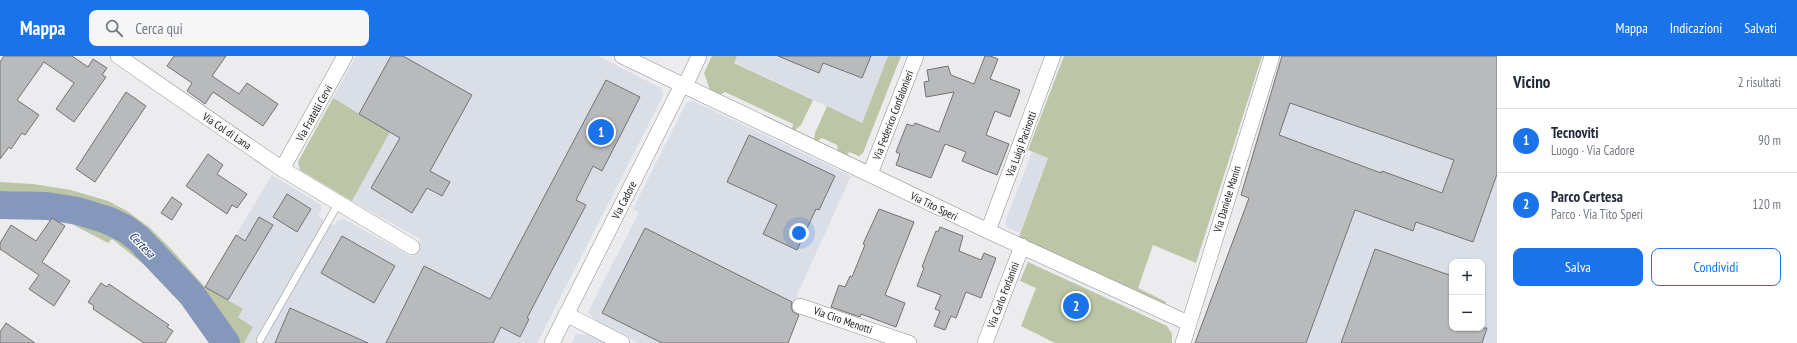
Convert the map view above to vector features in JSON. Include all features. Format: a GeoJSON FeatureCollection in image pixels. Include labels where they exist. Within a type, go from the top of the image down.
{"type":"FeatureCollection","features":[{"type":"Feature","properties":{"kind":"street","name":"Via Col di Lana"},"geometry":{"type":"LineString","coordinates":[[118,56],[282,169],[338,204],[412,247]]}},
{"type":"Feature","properties":{"kind":"street","name":"Via Fratelli Cervi"},"geometry":{"type":"LineString","coordinates":[[282,169],[345,56]]}},
{"type":"Feature","properties":{"kind":"street","name":"Via Tito Speri"},"geometry":{"type":"LineString","coordinates":[[622,56],[988,231],[1188,323]]}},
{"type":"Feature","properties":{"kind":"street","name":"Via Cadore"},"geometry":{"type":"LineString","coordinates":[[552,343],[699,56]]}},
{"type":"Feature","properties":{"kind":"street","name":"Via Federico Confalonieri"},"geometry":{"type":"LineString","coordinates":[[870,174],[916,56]]}},
{"type":"Feature","properties":{"kind":"street","name":"Via Luigi Pacinotti"},"geometry":{"type":"LineString","coordinates":[[988,231],[1053,56]]}},
{"type":"Feature","properties":{"kind":"street","name":"Via Daniele Manin"},"geometry":{"type":"LineString","coordinates":[[1183,343],[1272,56]]}},
{"type":"Feature","properties":{"kind":"street","name":"Via Carlo Forlanini"},"geometry":{"type":"LineString","coordinates":[[985,343],[1022,246]]}},
{"type":"Feature","properties":{"kind":"street","name":"Via Ciro Menotti"},"geometry":{"type":"LineString","coordinates":[[800,306],[908,343]]}},
{"type":"Feature","properties":{"kind":"street"},"geometry":{"type":"LineString","coordinates":[[566,314],[622,343]]}},
{"type":"Feature","properties":{"kind":"lane"},"geometry":{"type":"LineString","coordinates":[[260,340],[338,204]]}},
{"type":"Feature","properties":{"kind":"shaded area"},"geometry":{"type":"Polygon","coordinates":[[[356,56],[598,56],[661,88],[663,96],[537,343],[244,343],[253,327],[238,317],[205,287],[272,175],[321,205],[322,208],[318,216],[334,226],[337,221],[344,219],[412,257],[420,239],[352,201],[390,132],[333,98],[356,56]]]}},
{"type":"Feature","properties":{"kind":"shaded area"},"geometry":{"type":"Polygon","coordinates":[[[737,56],[888,56],[862,123],[734,62],[737,56]]]}},
{"type":"Feature","properties":{"kind":"shaded area"},"geometry":{"type":"Polygon","coordinates":[[[1282,56],[1497,56],[1497,343],[1195,343],[1249,198],[1260,128],[1282,56]]]}},
{"type":"Feature","properties":{"kind":"shaded area"},"geometry":{"type":"Polygon","coordinates":[[[693,101],[851,176],[797,295],[778,343],[638,343],[597,322],[588,312],[639,212],[633,209],[686,103],[693,101]]]}},
{"type":"Feature","properties":{"kind":"shaded area"},"geometry":{"type":"Polygon","coordinates":[[[1032,152],[1048,158],[1020,233],[1007,227],[1005,222],[1032,152]]]}},
{"type":"Feature","properties":{"kind":"shaded area"},"geometry":{"type":"Polygon","coordinates":[[[576,334],[590,335],[606,343],[572,343],[576,334]]]}},
{"type":"Feature","properties":{"kind":"green space"},"geometry":{"type":"Polygon","coordinates":[[[712,56],[737,56],[734,63],[813,100],[801,125],[795,130],[792,129],[793,124],[725,92],[720,95],[710,90],[704,73],[712,56]]]}},
{"type":"Feature","properties":{"kind":"green space"},"geometry":{"type":"Polygon","coordinates":[[[888,56],[901,56],[863,153],[859,156],[849,152],[847,156],[838,151],[837,145],[822,138],[817,141],[814,140],[815,133],[827,106],[862,123],[888,56]]]}},
{"type":"Feature","properties":{"kind":"green space"},"geometry":{"type":"Polygon","coordinates":[[[1064,56],[1262,56],[1196,263],[1153,245],[1138,288],[1166,302],[1165,306],[1019,237],[1048,158],[1028,150],[1064,56]]]}},
{"type":"Feature","properties":{"kind":"green space"},"geometry":{"type":"Polygon","coordinates":[[[333,98],[390,132],[352,201],[300,170],[298,162],[333,98]]]}},
{"type":"Feature","properties":{"kind":"green space"},"geometry":{"type":"Polygon","coordinates":[[[0,182],[33,184],[71,190],[108,201],[127,211],[149,227],[205,287],[243,309],[238,317],[253,327],[244,343],[236,343],[211,307],[153,242],[134,225],[120,216],[88,203],[52,195],[16,191],[0,191],[0,182]]]}},
{"type":"Feature","properties":{"kind":"green space"},"geometry":{"type":"Polygon","coordinates":[[[71,218],[107,227],[119,234],[133,251],[162,279],[112,239],[108,243],[68,222],[71,218]]]}},
{"type":"Feature","properties":{"kind":"green space"},"geometry":{"type":"Polygon","coordinates":[[[1028,262],[1167,326],[1172,334],[1172,343],[1055,343],[1021,326],[1036,288],[1020,281],[1028,262]]]}},
{"type":"Feature","properties":{"kind":"building"},"geometry":{"type":"Polygon","coordinates":[[[4,56],[72,56],[88,67],[93,59],[107,68],[102,75],[106,77],[74,122],[56,109],[74,83],[44,62],[17,100],[39,115],[25,135],[22,133],[11,149],[9,147],[0,159],[0,62],[4,56]]]}},
{"type":"Feature","properties":{"kind":"building"},"geometry":{"type":"Polygon","coordinates":[[[174,56],[226,56],[212,76],[239,94],[247,83],[278,104],[263,126],[213,92],[205,104],[187,91],[192,83],[167,66],[174,56]]]}},
{"type":"Feature","properties":{"kind":"building"},"geometry":{"type":"Polygon","coordinates":[[[391,56],[403,56],[472,95],[430,171],[450,182],[442,196],[427,188],[412,213],[371,188],[400,138],[359,114],[391,56]]]}},
{"type":"Feature","properties":{"kind":"building"},"geometry":{"type":"Polygon","coordinates":[[[778,56],[871,56],[862,78],[823,63],[819,73],[778,56]]]}},
{"type":"Feature","properties":{"kind":"building"},"geometry":{"type":"Polygon","coordinates":[[[985,56],[998,59],[990,79],[1020,90],[1010,117],[995,111],[986,135],[1009,144],[997,175],[962,161],[966,152],[945,144],[931,178],[896,165],[900,154],[896,152],[907,124],[913,126],[915,123],[939,132],[954,92],[926,97],[924,82],[929,81],[927,70],[948,66],[951,75],[974,84],[985,56]]]}},
{"type":"Feature","properties":{"kind":"building"},"geometry":{"type":"Polygon","coordinates":[[[1282,56],[1497,56],[1497,174],[1473,242],[1416,222],[1413,231],[1355,210],[1306,343],[1195,343],[1249,198],[1241,195],[1282,56]],[[1290,103],[1279,135],[1381,173],[1382,171],[1442,193],[1454,160],[1290,103]]]}},
{"type":"Feature","properties":{"kind":"building"},"geometry":{"type":"Polygon","coordinates":[[[606,80],[640,97],[602,171],[593,166],[576,200],[586,205],[527,318],[529,319],[520,337],[501,327],[493,343],[386,343],[424,266],[490,299],[606,80]]]}},
{"type":"Feature","properties":{"kind":"building"},"geometry":{"type":"Polygon","coordinates":[[[126,92],[146,106],[95,182],[76,169],[126,92]]]}},
{"type":"Feature","properties":{"kind":"building"},"geometry":{"type":"Polygon","coordinates":[[[749,135],[835,176],[819,210],[816,209],[797,250],[763,234],[777,205],[727,182],[749,135]]]}},
{"type":"Feature","properties":{"kind":"building"},"geometry":{"type":"Polygon","coordinates":[[[208,154],[223,165],[217,174],[247,194],[237,208],[232,205],[227,214],[186,186],[208,154]]]}},
{"type":"Feature","properties":{"kind":"building"},"geometry":{"type":"Polygon","coordinates":[[[287,194],[311,209],[297,232],[273,217],[287,194]]]}},
{"type":"Feature","properties":{"kind":"building"},"geometry":{"type":"Polygon","coordinates":[[[172,197],[182,204],[172,220],[161,213],[172,197]]]}},
{"type":"Feature","properties":{"kind":"building"},"geometry":{"type":"Polygon","coordinates":[[[879,209],[914,222],[885,295],[905,303],[896,327],[861,314],[860,317],[831,307],[839,285],[845,287],[850,276],[852,277],[865,245],[863,244],[879,209]]]}},
{"type":"Feature","properties":{"kind":"building"},"geometry":{"type":"Polygon","coordinates":[[[259,217],[273,225],[228,300],[205,287],[236,235],[245,241],[259,217]]]}},
{"type":"Feature","properties":{"kind":"building"},"geometry":{"type":"Polygon","coordinates":[[[52,218],[65,226],[42,262],[70,281],[54,306],[29,289],[39,275],[0,249],[0,243],[11,225],[36,241],[52,218]]]}},
{"type":"Feature","properties":{"kind":"building"},"geometry":{"type":"Polygon","coordinates":[[[940,227],[963,236],[959,251],[981,260],[984,253],[996,258],[981,298],[966,292],[956,318],[951,316],[945,330],[934,326],[940,311],[935,309],[941,295],[917,286],[924,268],[922,267],[936,231],[938,232],[940,227]]]}},
{"type":"Feature","properties":{"kind":"building"},"geometry":{"type":"Polygon","coordinates":[[[645,228],[792,302],[791,307],[793,312],[799,315],[788,343],[662,343],[602,313],[645,228]]]}},
{"type":"Feature","properties":{"kind":"building"},"geometry":{"type":"Polygon","coordinates":[[[342,236],[395,266],[374,303],[321,273],[342,236]]]}},
{"type":"Feature","properties":{"kind":"building"},"geometry":{"type":"Polygon","coordinates":[[[1375,249],[1449,275],[1449,331],[1485,331],[1485,328],[1487,328],[1482,343],[1341,343],[1375,249]]]}},
{"type":"Feature","properties":{"kind":"building"},"geometry":{"type":"Polygon","coordinates":[[[101,283],[107,287],[109,284],[169,325],[167,327],[173,331],[165,343],[144,343],[93,309],[94,306],[88,302],[101,283]]]}},
{"type":"Feature","properties":{"kind":"building"},"geometry":{"type":"Polygon","coordinates":[[[290,308],[368,343],[275,343],[290,308]]]}},
{"type":"Feature","properties":{"kind":"building"},"geometry":{"type":"Polygon","coordinates":[[[6,323],[35,343],[0,343],[0,332],[6,323]]]}},
{"type":"Feature","properties":{"kind":"waterway","name":"Certesa"},"geometry":{"type":"LineString","coordinates":[[0,205],[47,206],[78,211],[107,220],[126,229],[139,239],[192,295],[226,343]]}},
{"type":"Feature","properties":{"kind":"place","name":"Tecnoviti"},"geometry":{"type":"Point","coordinates":[601,132]}},
{"type":"Feature","properties":{"kind":"place","name":"Parco Certesa"},"geometry":{"type":"Point","coordinates":[1076,306]}}]}
